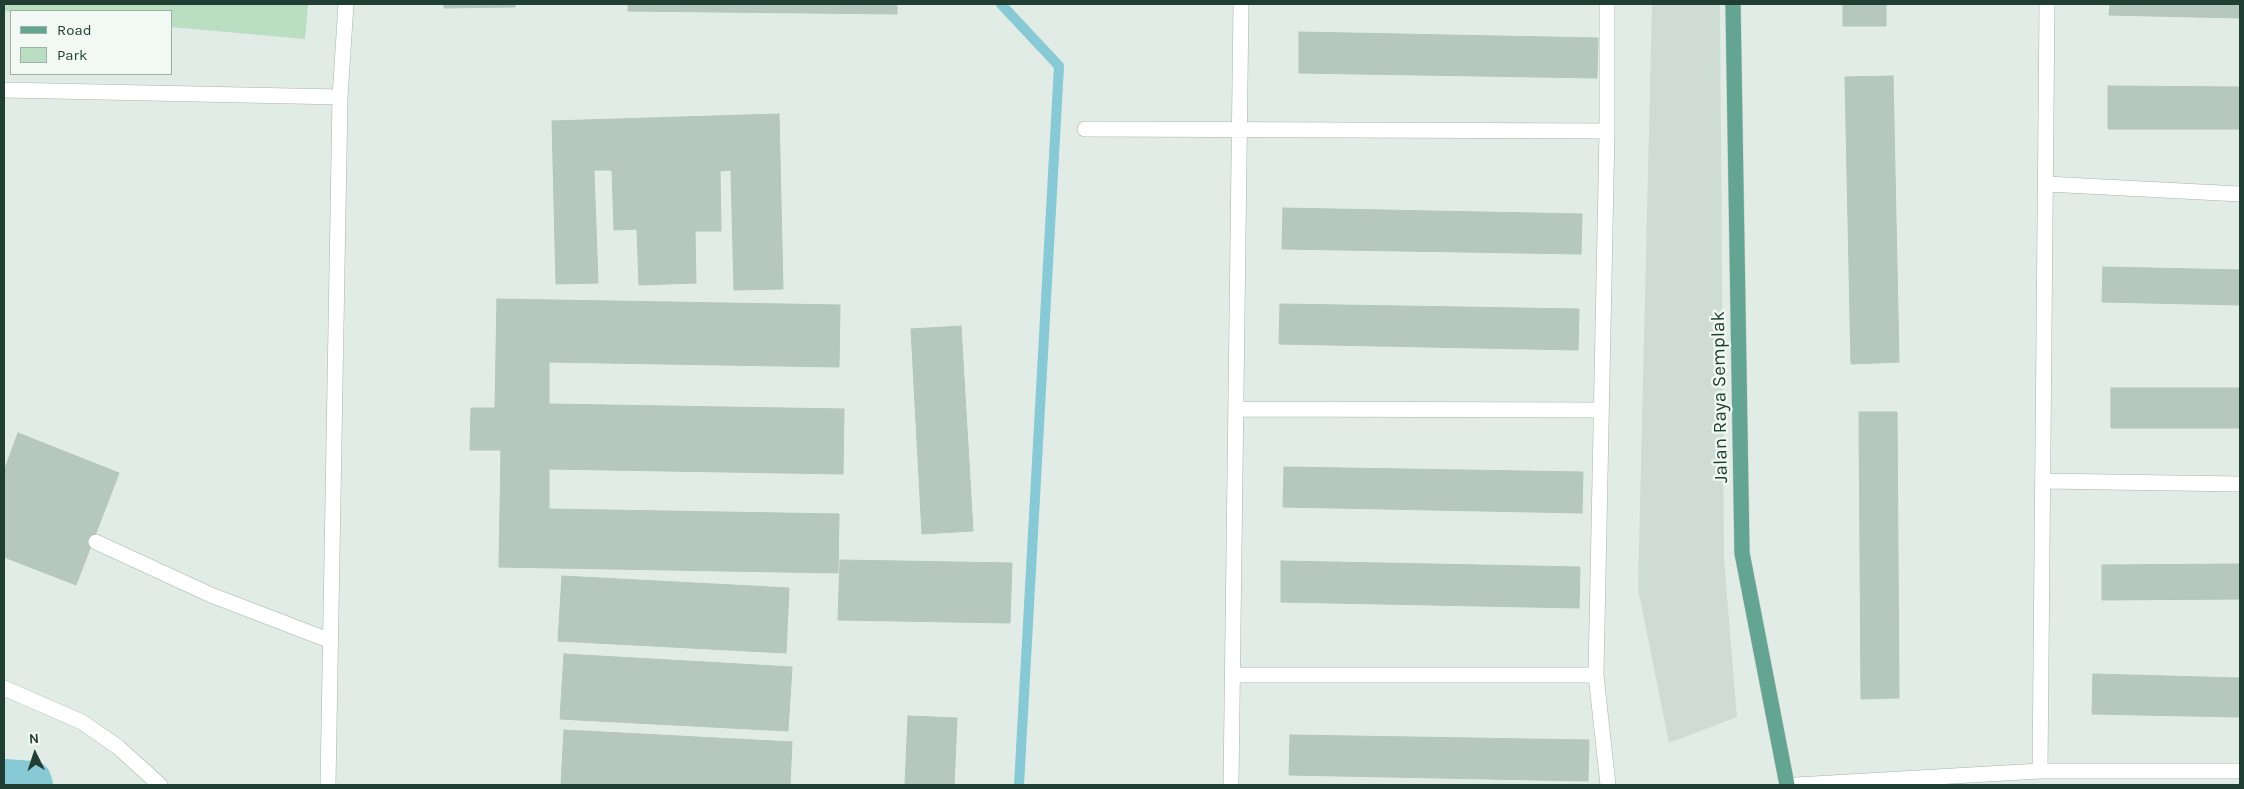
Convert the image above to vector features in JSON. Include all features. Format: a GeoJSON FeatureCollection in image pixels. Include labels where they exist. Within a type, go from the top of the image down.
{"type":"FeatureCollection","features":[{"type":"Feature","properties":{"kind":"main road","name":"Jalan Raya Semplak"},"geometry":{"type":"LineString","coordinates":[[1733,4],[1742,554],[1787,785]]}},
{"type":"Feature","properties":{"kind":"street"},"geometry":{"type":"LineString","coordinates":[[328,785],[340,97],[346,4]]}},
{"type":"Feature","properties":{"kind":"street"},"geometry":{"type":"LineString","coordinates":[[1231,785],[1241,4]]}},
{"type":"Feature","properties":{"kind":"street"},"geometry":{"type":"LineString","coordinates":[[1607,4],[1607,131],[1596,675],[1608,785]]}},
{"type":"Feature","properties":{"kind":"street"},"geometry":{"type":"LineString","coordinates":[[2040,771],[2047,4]]}},
{"type":"Feature","properties":{"kind":"street"},"geometry":{"type":"LineString","coordinates":[[4,90],[340,97]]}},
{"type":"Feature","properties":{"kind":"street"},"geometry":{"type":"LineString","coordinates":[[1085,128],[1607,131]]}},
{"type":"Feature","properties":{"kind":"street"},"geometry":{"type":"LineString","coordinates":[[2046,184],[2240,194]]}},
{"type":"Feature","properties":{"kind":"street"},"geometry":{"type":"LineString","coordinates":[[1237,409],[1600,410]]}},
{"type":"Feature","properties":{"kind":"street"},"geometry":{"type":"LineString","coordinates":[[2043,481],[2240,484]]}},
{"type":"Feature","properties":{"kind":"street"},"geometry":{"type":"LineString","coordinates":[[96,542],[211,595],[331,641]]}},
{"type":"Feature","properties":{"kind":"street"},"geometry":{"type":"LineString","coordinates":[[1233,675],[1596,675]]}},
{"type":"Feature","properties":{"kind":"street"},"geometry":{"type":"LineString","coordinates":[[4,688],[82,722],[118,747],[160,785]]}},
{"type":"Feature","properties":{"kind":"street"},"geometry":{"type":"LineString","coordinates":[[1796,785],[2040,771],[2240,771]]}},
{"type":"Feature","properties":{"kind":"shaded area"},"geometry":{"type":"Polygon","coordinates":[[[1652,4],[1720,4],[1724,559],[1737,717],[1669,743],[1638,589],[1652,4]]]}},
{"type":"Feature","properties":{"kind":"green space"},"geometry":{"type":"Polygon","coordinates":[[[4,4],[308,4],[305,39],[172,27],[172,10],[4,11],[4,4]]]}},
{"type":"Feature","properties":{"kind":"building"},"geometry":{"type":"Polygon","coordinates":[[[444,4],[515,4],[515,7],[444,8],[444,4]]]}},
{"type":"Feature","properties":{"kind":"building"},"geometry":{"type":"Polygon","coordinates":[[[628,4],[897,4],[897,14],[628,11],[628,4]]]}},
{"type":"Feature","properties":{"kind":"building"},"geometry":{"type":"Polygon","coordinates":[[[1843,4],[1886,4],[1886,26],[1843,26],[1843,4]]]}},
{"type":"Feature","properties":{"kind":"building"},"geometry":{"type":"Polygon","coordinates":[[[2110,4],[2240,4],[2240,18],[2109,15],[2110,4]]]}},
{"type":"Feature","properties":{"kind":"building"},"geometry":{"type":"Polygon","coordinates":[[[1299,32],[1598,38],[1597,78],[1299,73],[1299,32]]]}},
{"type":"Feature","properties":{"kind":"building"},"geometry":{"type":"Polygon","coordinates":[[[1893,76],[1899,362],[1851,364],[1845,77],[1893,76]]]}},
{"type":"Feature","properties":{"kind":"building"},"geometry":{"type":"Polygon","coordinates":[[[2108,86],[2240,87],[2240,129],[2108,129],[2108,86]]]}},
{"type":"Feature","properties":{"kind":"building"},"geometry":{"type":"Polygon","coordinates":[[[779,114],[783,289],[734,290],[731,170],[720,171],[721,231],[695,231],[696,283],[639,285],[637,229],[614,230],[612,170],[594,170],[598,283],[556,284],[552,121],[779,114]]]}},
{"type":"Feature","properties":{"kind":"building"},"geometry":{"type":"Polygon","coordinates":[[[1283,208],[1582,214],[1581,254],[1282,249],[1283,208]]]}},
{"type":"Feature","properties":{"kind":"building"},"geometry":{"type":"Polygon","coordinates":[[[2103,267],[2240,270],[2240,305],[2102,302],[2103,267]]]}},
{"type":"Feature","properties":{"kind":"building"},"geometry":{"type":"Polygon","coordinates":[[[497,299],[840,305],[839,367],[549,362],[549,404],[844,409],[843,474],[549,469],[549,509],[839,514],[838,573],[499,567],[501,450],[470,450],[471,408],[495,408],[497,299]]]}},
{"type":"Feature","properties":{"kind":"building"},"geometry":{"type":"Polygon","coordinates":[[[1280,304],[1579,309],[1578,350],[1279,344],[1280,304]]]}},
{"type":"Feature","properties":{"kind":"building"},"geometry":{"type":"Polygon","coordinates":[[[961,326],[973,531],[922,534],[911,329],[961,326]]]}},
{"type":"Feature","properties":{"kind":"building"},"geometry":{"type":"Polygon","coordinates":[[[2111,388],[2240,388],[2240,428],[2111,428],[2111,388]]]}},
{"type":"Feature","properties":{"kind":"building"},"geometry":{"type":"Polygon","coordinates":[[[1859,412],[1897,412],[1899,698],[1861,699],[1859,412]]]}},
{"type":"Feature","properties":{"kind":"building"},"geometry":{"type":"Polygon","coordinates":[[[18,433],[119,473],[76,585],[4,557],[4,471],[18,433]]]}},
{"type":"Feature","properties":{"kind":"building"},"geometry":{"type":"Polygon","coordinates":[[[1284,467],[1583,472],[1582,513],[1283,507],[1284,467]]]}},
{"type":"Feature","properties":{"kind":"building"},"geometry":{"type":"Polygon","coordinates":[[[840,560],[1012,563],[1010,623],[838,620],[840,560]]]}},
{"type":"Feature","properties":{"kind":"building"},"geometry":{"type":"Polygon","coordinates":[[[1281,561],[1580,567],[1579,608],[1281,602],[1281,561]]]}},
{"type":"Feature","properties":{"kind":"building"},"geometry":{"type":"Polygon","coordinates":[[[2240,564],[2240,599],[2102,600],[2102,565],[2240,564]]]}},
{"type":"Feature","properties":{"kind":"building"},"geometry":{"type":"Polygon","coordinates":[[[562,576],[789,588],[786,653],[558,641],[562,576]]]}},
{"type":"Feature","properties":{"kind":"building"},"geometry":{"type":"Polygon","coordinates":[[[564,654],[792,667],[788,731],[560,719],[564,654]]]}},
{"type":"Feature","properties":{"kind":"building"},"geometry":{"type":"Polygon","coordinates":[[[2093,674],[2240,678],[2240,717],[2092,714],[2093,674]]]}},
{"type":"Feature","properties":{"kind":"building"},"geometry":{"type":"Polygon","coordinates":[[[908,716],[957,718],[954,785],[905,785],[908,716]]]}},
{"type":"Feature","properties":{"kind":"building"},"geometry":{"type":"Polygon","coordinates":[[[564,730],[792,742],[790,785],[561,785],[564,730]]]}},
{"type":"Feature","properties":{"kind":"building"},"geometry":{"type":"Polygon","coordinates":[[[1290,735],[1589,740],[1588,781],[1289,775],[1290,735]]]}},
{"type":"Feature","properties":{"kind":"waterway"},"geometry":{"type":"LineString","coordinates":[[1001,4],[1059,66],[1019,785]]}},
{"type":"Feature","properties":{"kind":"waterway"},"geometry":{"type":"LineString","coordinates":[[4,777],[33,779],[35,785]]}}]}
